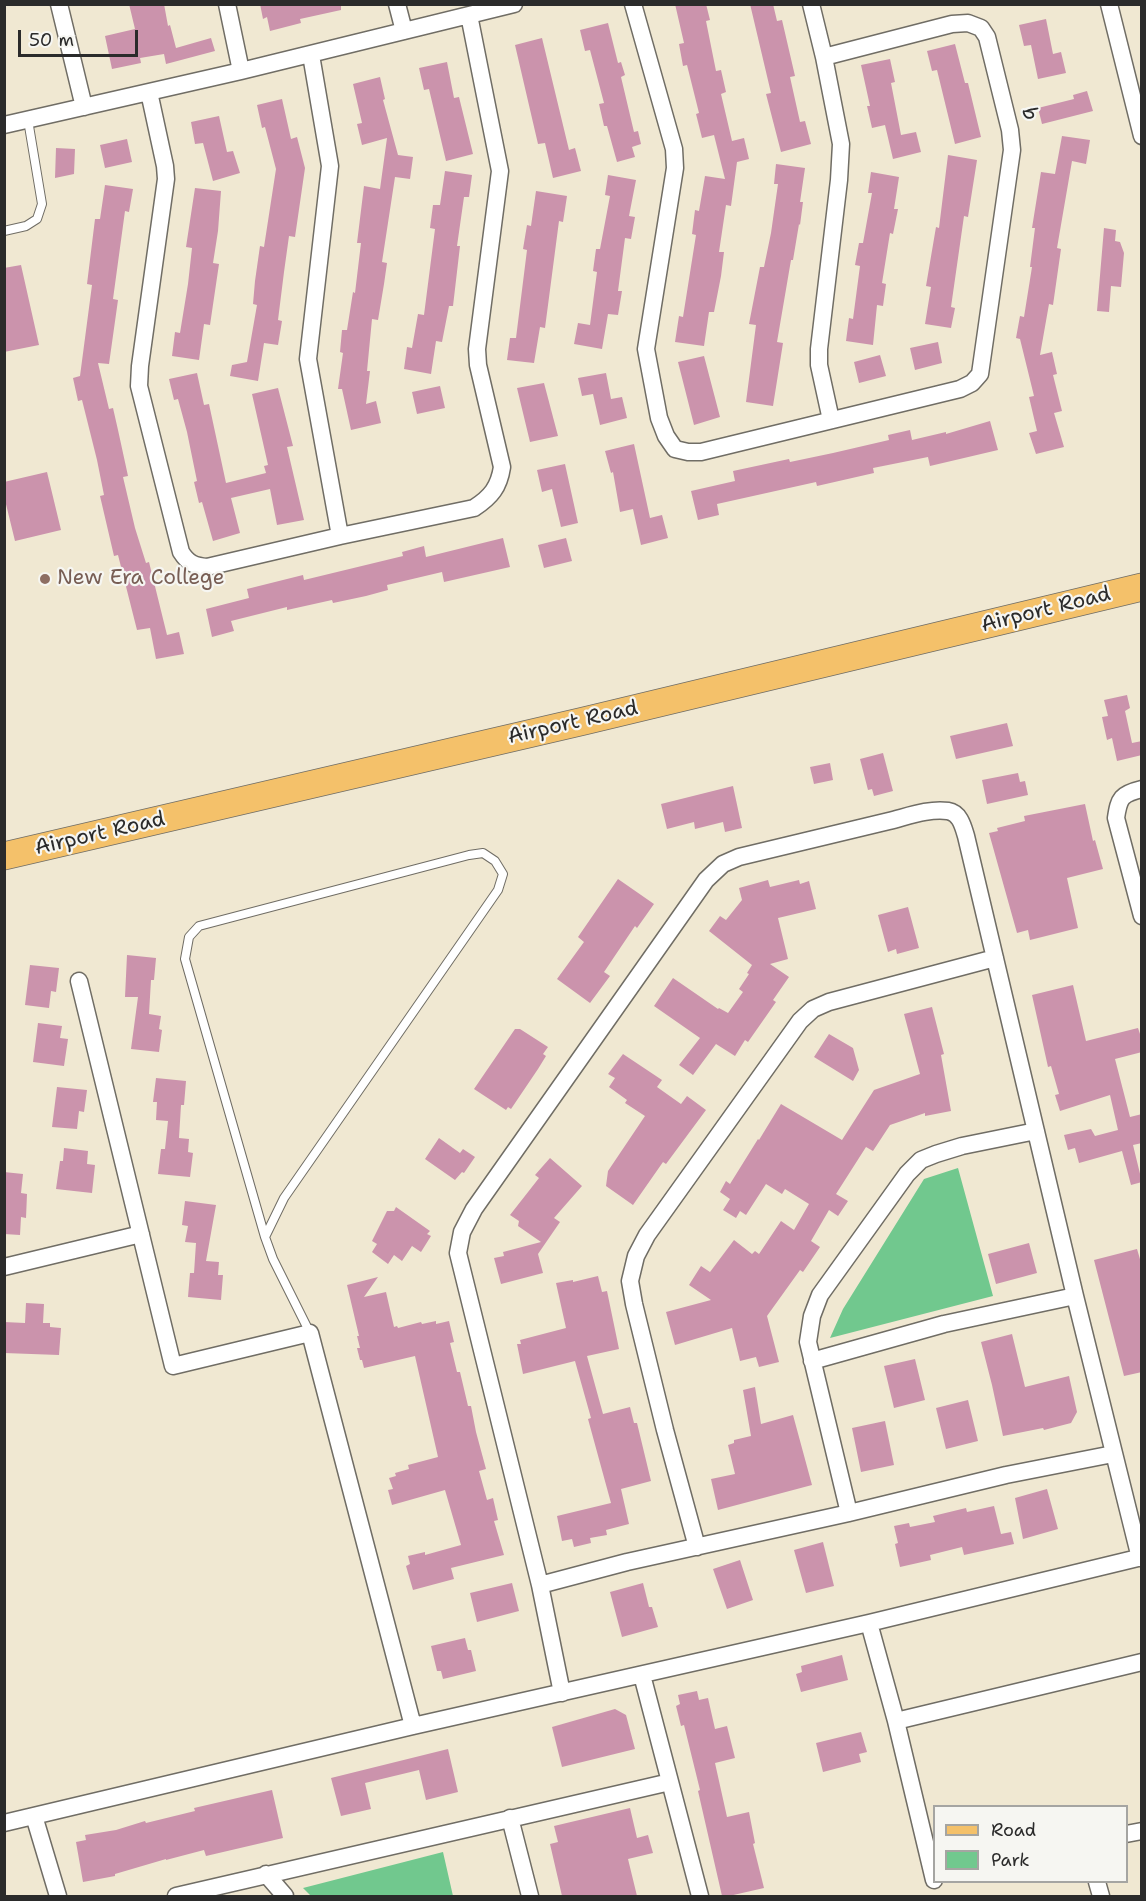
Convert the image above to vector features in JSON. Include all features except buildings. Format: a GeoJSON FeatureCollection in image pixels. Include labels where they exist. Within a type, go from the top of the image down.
{"type":"FeatureCollection","features":[{"type":"Feature","properties":{"kind":"main road","name":"Airport Road"},"geometry":{"type":"LineString","coordinates":[[4,856],[584,721],[1142,587]]}},
{"type":"Feature","properties":{"kind":"street"},"geometry":{"type":"LineString","coordinates":[[59,4],[84,107]]}},
{"type":"Feature","properties":{"kind":"street"},"geometry":{"type":"LineString","coordinates":[[227,4],[241,71]]}},
{"type":"Feature","properties":{"kind":"street"},"geometry":{"type":"LineString","coordinates":[[397,4],[404,31]]}},
{"type":"Feature","properties":{"kind":"street"},"geometry":{"type":"LineString","coordinates":[[4,125],[311,55],[514,4]]}},
{"type":"Feature","properties":{"kind":"street"},"geometry":{"type":"LineString","coordinates":[[633,4],[671,137],[675,168],[646,349],[659,418],[666,436],[675,448],[688,452],[702,452],[831,420],[819,365],[819,349],[839,180],[840,144],[824,57],[810,4]]}},
{"type":"Feature","properties":{"kind":"street"},"geometry":{"type":"LineString","coordinates":[[1109,4],[1142,136]]}},
{"type":"Feature","properties":{"kind":"street"},"geometry":{"type":"LineString","coordinates":[[149,92],[166,179],[139,386],[181,552],[186,561],[195,566],[207,567],[474,508],[490,498],[500,481],[501,467],[478,365],[477,349],[500,171],[469,15]]}},
{"type":"Feature","properties":{"kind":"street","name":"b"},"geometry":{"type":"LineString","coordinates":[[824,57],[952,24],[968,23],[981,28],[987,37],[1010,130],[1012,150],[980,374],[972,383],[960,389],[831,420]]}},
{"type":"Feature","properties":{"kind":"street"},"geometry":{"type":"LineString","coordinates":[[311,55],[330,166],[308,358],[340,536]]}},
{"type":"Feature","properties":{"kind":"street"},"geometry":{"type":"LineString","coordinates":[[1142,789],[1129,792],[1118,801],[1116,818],[1142,916]]}},
{"type":"Feature","properties":{"kind":"street"},"geometry":{"type":"LineString","coordinates":[[4,1823],[413,1726],[562,1693],[642,1675],[869,1623],[1141,1557],[1113,1454],[966,836],[957,815],[948,811],[932,812],[739,857],[723,864],[706,880],[474,1209],[462,1232],[458,1253],[540,1585],[562,1693]]}},
{"type":"Feature","properties":{"kind":"street"},"geometry":{"type":"LineString","coordinates":[[697,1547],[634,1304],[630,1281],[636,1256],[647,1235],[801,1021],[813,1009],[829,1002],[996,958]]}},
{"type":"Feature","properties":{"kind":"street"},"geometry":{"type":"LineString","coordinates":[[79,981],[173,1366],[310,1333],[413,1726]]}},
{"type":"Feature","properties":{"kind":"street"},"geometry":{"type":"LineString","coordinates":[[849,1513],[808,1342],[812,1316],[820,1295],[907,1174],[921,1160],[962,1146],[1036,1131]]}},
{"type":"Feature","properties":{"kind":"street"},"geometry":{"type":"LineString","coordinates":[[4,1267],[141,1234]]}},
{"type":"Feature","properties":{"kind":"street"},"geometry":{"type":"LineString","coordinates":[[812,1361],[944,1324],[1075,1296]]}},
{"type":"Feature","properties":{"kind":"street"},"geometry":{"type":"LineString","coordinates":[[540,1585],[627,1562],[849,1513],[1006,1475],[1113,1454]]}},
{"type":"Feature","properties":{"kind":"street"},"geometry":{"type":"LineString","coordinates":[[869,1623],[896,1721],[933,1876]]}},
{"type":"Feature","properties":{"kind":"street"},"geometry":{"type":"LineString","coordinates":[[896,1721],[1142,1662]]}},
{"type":"Feature","properties":{"kind":"street"},"geometry":{"type":"LineString","coordinates":[[642,1675],[700,1896]]}},
{"type":"Feature","properties":{"kind":"street"},"geometry":{"type":"LineString","coordinates":[[176,1896],[670,1782]]}},
{"type":"Feature","properties":{"kind":"street"},"geometry":{"type":"LineString","coordinates":[[34,1816],[58,1896]]}},
{"type":"Feature","properties":{"kind":"street"},"geometry":{"type":"LineString","coordinates":[[510,1818],[530,1896]]}},
{"type":"Feature","properties":{"kind":"street"},"geometry":{"type":"LineString","coordinates":[[266,1874],[285,1896]]}},
{"type":"Feature","properties":{"kind":"lane"},"geometry":{"type":"LineString","coordinates":[[4,231],[26,226],[38,219],[42,204],[28,120]]}},
{"type":"Feature","properties":{"kind":"lane"},"geometry":{"type":"LineString","coordinates":[[265,1238],[284,1198],[498,890],[503,874],[495,861],[483,853],[199,926],[189,937],[185,959],[265,1238],[310,1333]]}},
{"type":"Feature","properties":{"kind":"green space"},"geometry":{"type":"Polygon","coordinates":[[[958,1168],[993,1296],[830,1338],[843,1309],[924,1179],[958,1168]]]}},
{"type":"Feature","properties":{"kind":"green space"},"geometry":{"type":"Polygon","coordinates":[[[443,1852],[453,1896],[311,1896],[303,1888],[443,1852]]]}},
{"type":"Feature","properties":{"kind":"place","name":"New Era College"},"geometry":{"type":"Point","coordinates":[45,579]}}]}
